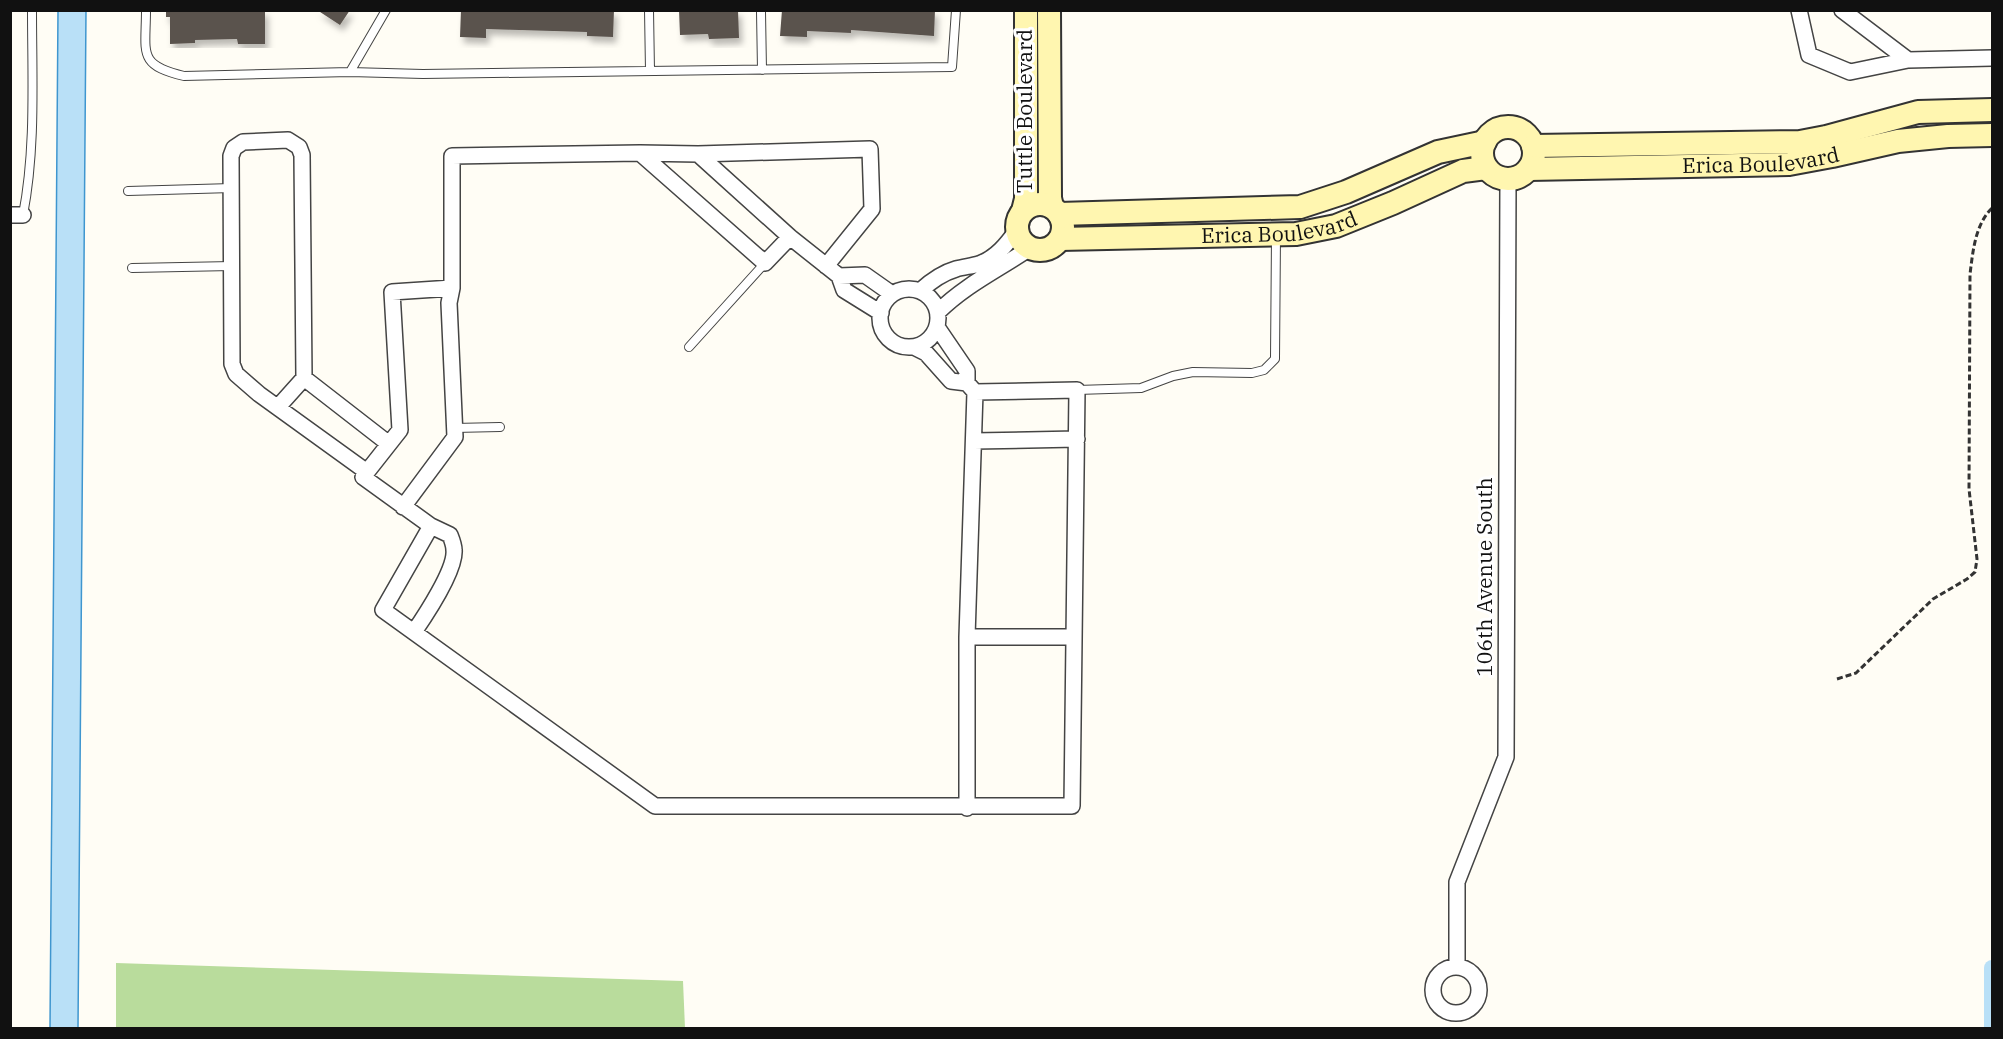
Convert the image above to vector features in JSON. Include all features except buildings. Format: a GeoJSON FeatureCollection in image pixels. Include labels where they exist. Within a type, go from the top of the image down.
{"type":"FeatureCollection","features":[{"type":"Feature","properties":{"kind":"street","name":"Tuttle Boulevard"},"geometry":{"type":"LineString","coordinates":[[1024,230],[1026,10]]}},
{"type":"Feature","properties":{"kind":"street","name":"Tuttle Boulevard"},"geometry":{"type":"LineString","coordinates":[[1049,10],[1049,186],[1055,210]]}},
{"type":"Feature","properties":{"kind":"street"},"geometry":{"type":"LineString","coordinates":[[1799,10],[1809,56],[1850,72],[1908,60],[1992,58]]}},
{"type":"Feature","properties":{"kind":"street"},"geometry":{"type":"LineString","coordinates":[[1842,10],[1908,60]]}},
{"type":"Feature","properties":{"kind":"street","name":"Erica Boulevard"},"geometry":{"type":"LineString","coordinates":[[1533,146],[1800,142],[1918,111],[1992,110]]}},
{"type":"Feature","properties":{"kind":"street"},"geometry":{"type":"LineString","coordinates":[[1506,128],[1523,132],[1533,146],[1535,154],[1529,169],[1516,178],[1508,180],[1492,174],[1486,168],[1482,151],[1490,135],[1497,130],[1506,128]]}},
{"type":"Feature","properties":{"kind":"street","name":"Erica Boulevard"},"geometry":{"type":"LineString","coordinates":[[1529,169],[1789,164],[1898,141],[1948,136],[1992,135]]}},
{"type":"Feature","properties":{"kind":"street"},"geometry":{"type":"LineString","coordinates":[[278,407],[304,378],[302,155],[299,147],[288,140],[243,142],[234,148],[231,156],[232,364],[236,374],[259,394],[367,471]]}},
{"type":"Feature","properties":{"kind":"street","name":"Erica Boulevard"},"geometry":{"type":"LineString","coordinates":[[1055,210],[1300,207],[1346,192],[1438,152],[1485,142]]}},
{"type":"Feature","properties":{"kind":"street"},"geometry":{"type":"LineString","coordinates":[[403,507],[455,437],[450,303],[452,156],[698,154],[870,149],[872,209],[826,266]]}},
{"type":"Feature","properties":{"kind":"street"},"geometry":{"type":"LineString","coordinates":[[640,153],[765,263],[790,237]]}},
{"type":"Feature","properties":{"kind":"street"},"geometry":{"type":"LineString","coordinates":[[698,154],[790,237],[839,276],[844,290],[881,313]]}},
{"type":"Feature","properties":{"kind":"street","name":"Erica Boulevard"},"geometry":{"type":"LineString","coordinates":[[1060,238],[1296,234],[1336,226],[1463,171],[1486,168]]}},
{"type":"Feature","properties":{"kind":"street","name":"106th Avenue South"},"geometry":{"type":"LineString","coordinates":[[1457,966],[1457,882],[1506,757],[1508,180]]}},
{"type":"Feature","properties":{"kind":"street"},"geometry":{"type":"LineString","coordinates":[[967,807],[967,638],[974,441],[971,388],[967,371],[938,320],[934,303],[928,296],[911,289],[892,294],[885,301],[880,320],[882,329],[895,344],[914,347],[923,344],[931,338],[938,320],[950,300],[966,288],[1024,230],[1036,204],[1055,210],[1064,226],[1060,238],[1049,249],[1041,250],[1024,230]]}},
{"type":"Feature","properties":{"kind":"street"},"geometry":{"type":"LineString","coordinates":[[920,291],[940,275],[955,269],[980,264],[1024,230]]}},
{"type":"Feature","properties":{"kind":"street"},"geometry":{"type":"LineString","coordinates":[[839,276],[865,275],[892,294]]}},
{"type":"Feature","properties":{"kind":"street"},"geometry":{"type":"LineString","coordinates":[[414,632],[429,611],[447,575],[455,552],[450,536],[431,526],[363,477],[400,430],[392,291],[452,288]]}},
{"type":"Feature","properties":{"kind":"street"},"geometry":{"type":"LineString","coordinates":[[431,526],[383,610],[655,806],[1072,806],[1077,390],[971,388],[951,381],[926,353],[914,347]]}},
{"type":"Feature","properties":{"kind":"street"},"geometry":{"type":"LineString","coordinates":[[304,378],[389,444]]}},
{"type":"Feature","properties":{"kind":"street"},"geometry":{"type":"LineString","coordinates":[[974,441],[1077,439]]}},
{"type":"Feature","properties":{"kind":"street"},"geometry":{"type":"LineString","coordinates":[[967,638],[1074,637]]}},
{"type":"Feature","properties":{"kind":"lane"},"geometry":{"type":"LineString","coordinates":[[17,215],[28,191],[32,10]]}},
{"type":"Feature","properties":{"kind":"lane"},"geometry":{"type":"LineString","coordinates":[[146,10],[146,52],[151,64],[163,71],[184,76],[350,72],[423,74],[952,67],[956,10]]}},
{"type":"Feature","properties":{"kind":"lane"},"geometry":{"type":"LineString","coordinates":[[350,72],[386,10]]}},
{"type":"Feature","properties":{"kind":"lane"},"geometry":{"type":"LineString","coordinates":[[649,10],[650,71]]}},
{"type":"Feature","properties":{"kind":"lane"},"geometry":{"type":"LineString","coordinates":[[761,12],[762,70]]}},
{"type":"Feature","properties":{"kind":"lane"},"geometry":{"type":"LineString","coordinates":[[128,191],[232,188]]}},
{"type":"Feature","properties":{"kind":"lane"},"geometry":{"type":"LineString","coordinates":[[1077,390],[1141,388],[1173,376],[1193,372],[1252,374],[1264,370],[1275,359],[1276,235]]}},
{"type":"Feature","properties":{"kind":"lane"},"geometry":{"type":"LineString","coordinates":[[689,347],[765,263]]}},
{"type":"Feature","properties":{"kind":"lane"},"geometry":{"type":"LineString","coordinates":[[132,268],[232,266]]}},
{"type":"Feature","properties":{"kind":"lane"},"geometry":{"type":"LineString","coordinates":[[454,428],[500,427]]}},
{"type":"Feature","properties":{"kind":"path"},"geometry":{"type":"LineString","coordinates":[[1837,679],[1856,674],[1933,598],[1975,572],[1977,559],[1969,489],[1970,274],[1974,243],[1986,214],[1992,208]]}},
{"type":"Feature","properties":{"kind":"green space"},"geometry":{"type":"Polygon","coordinates":[[[116,963],[683,981],[685,1028],[116,1028],[116,963]]]}},
{"type":"Feature","properties":{"kind":"water"},"geometry":{"type":"Polygon","coordinates":[[[86,10],[78,1028],[50,1028],[58,11],[86,10]]]}},
{"type":"Feature","properties":{"kind":"waterway"},"geometry":{"type":"LineString","coordinates":[[1992,968],[1992,1028]]}}]}
